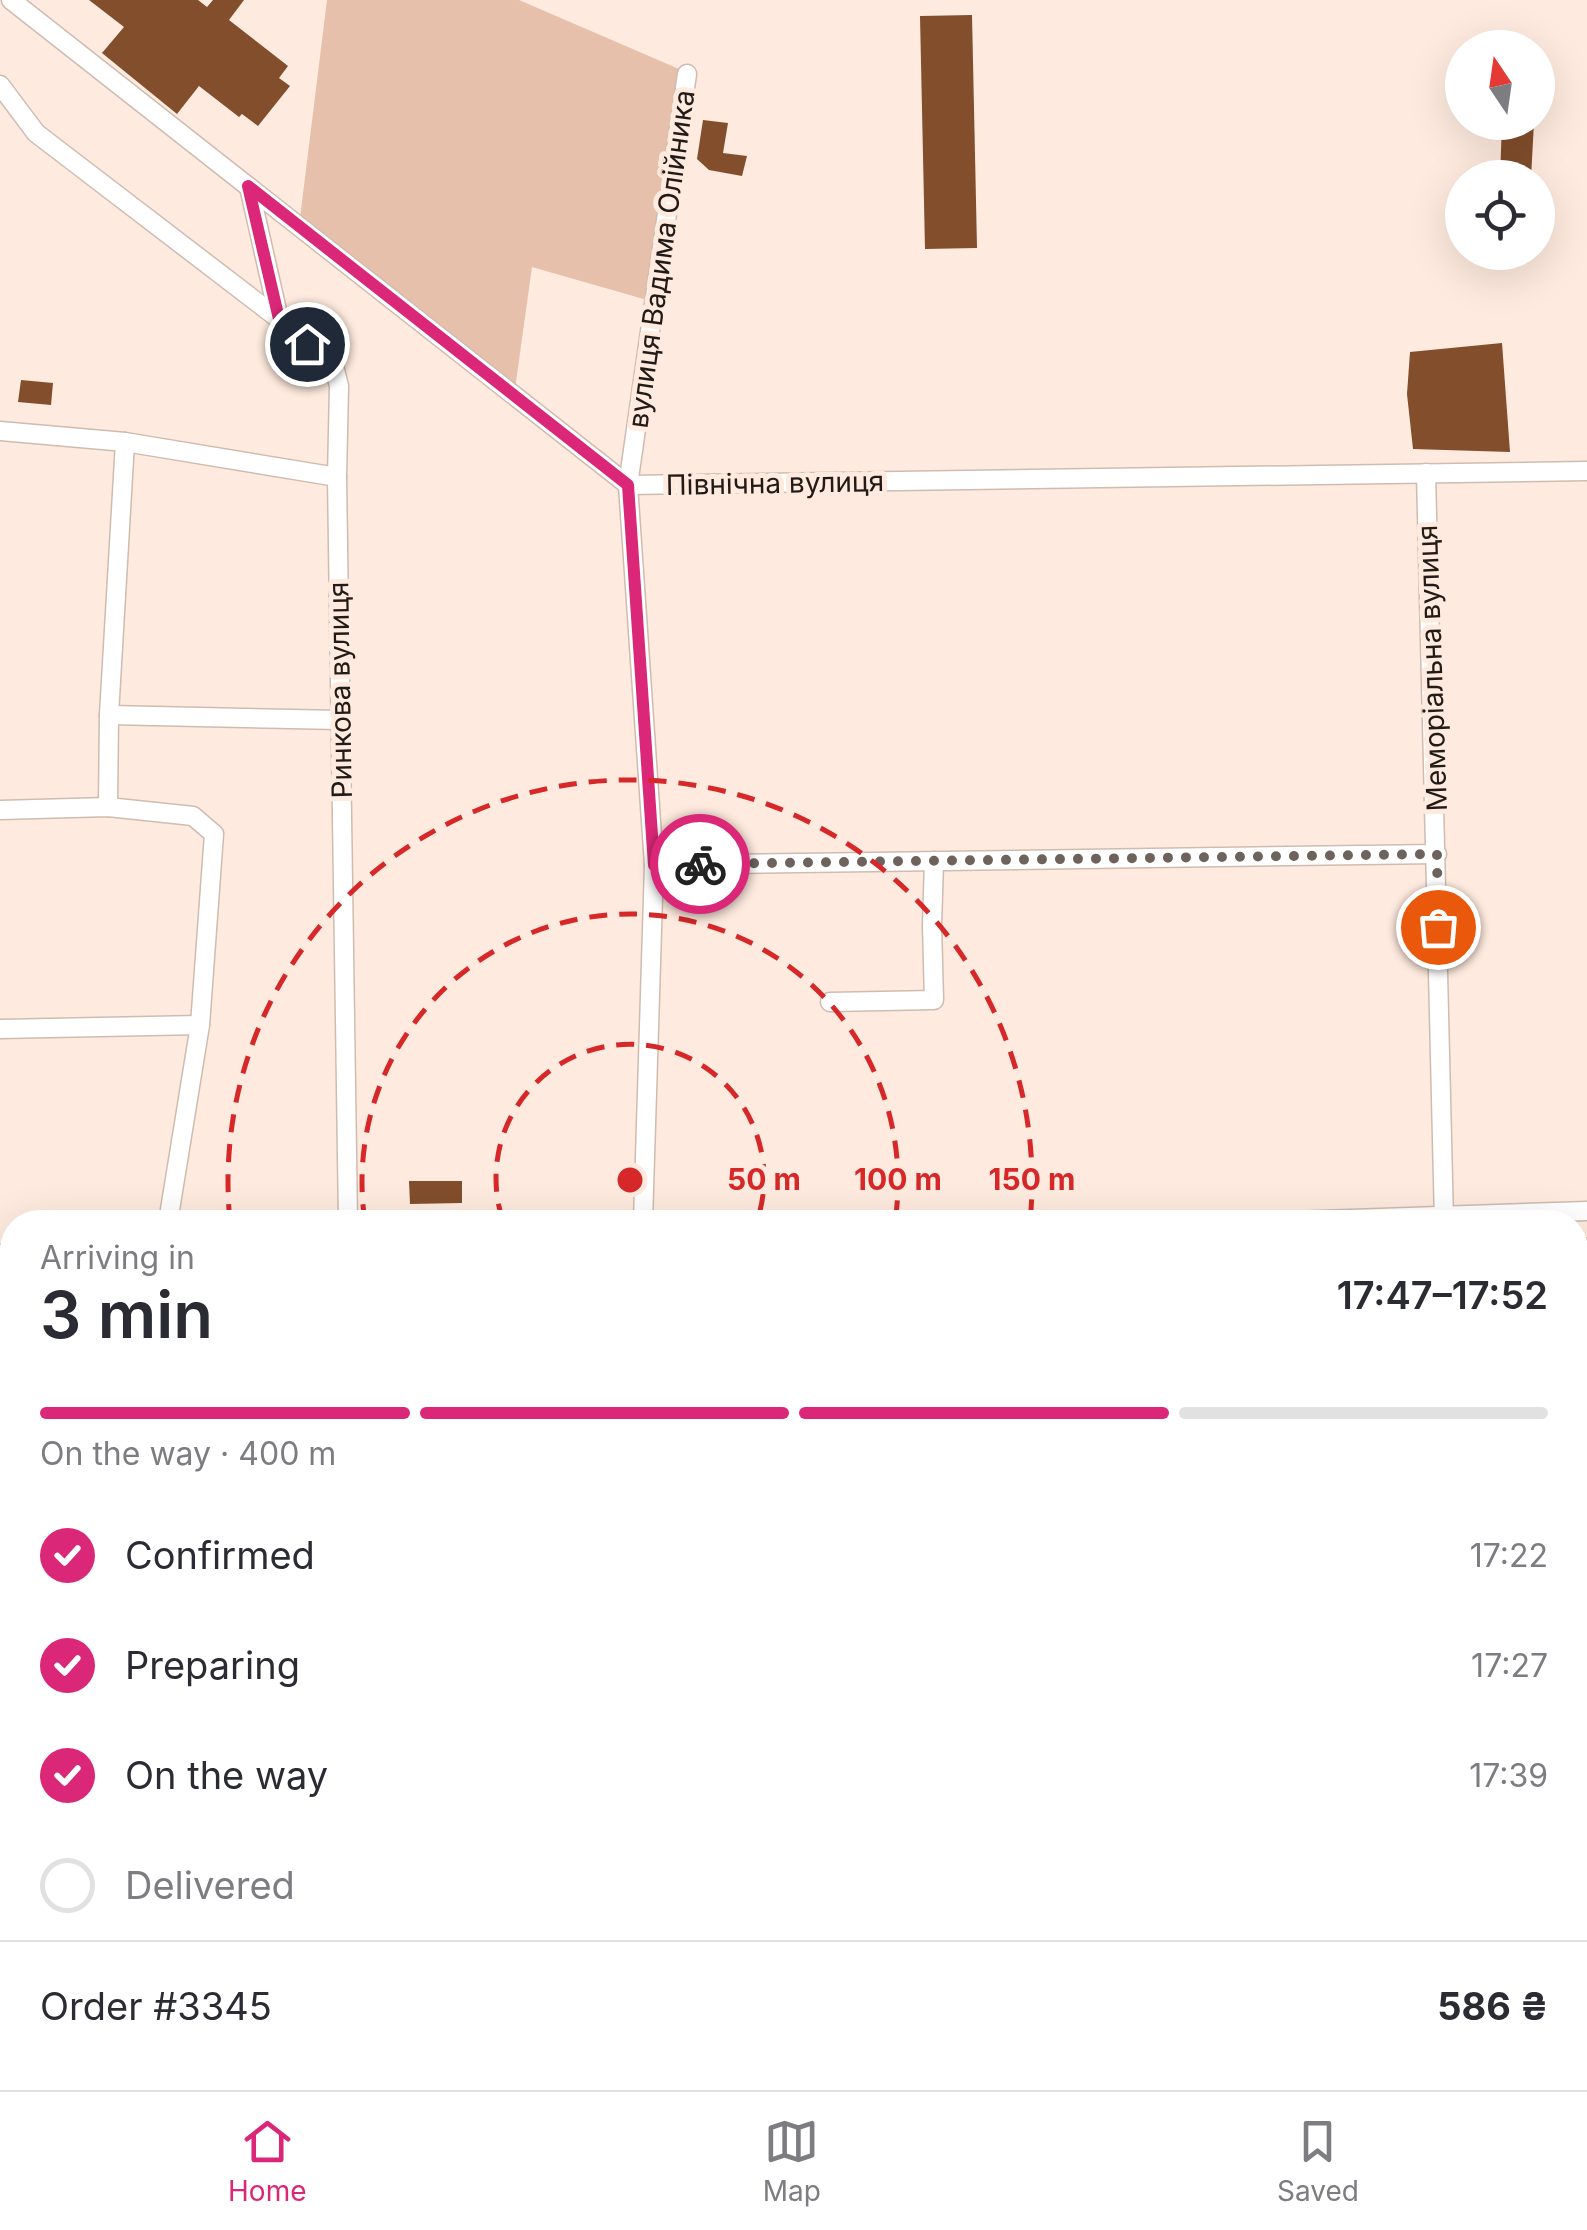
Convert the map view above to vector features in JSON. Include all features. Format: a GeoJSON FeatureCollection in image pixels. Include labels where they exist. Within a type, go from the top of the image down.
{"type":"FeatureCollection","features":[{"type":"Feature","properties":{"kind":"street","name":"Північна вулиця"},"geometry":{"type":"LineString","coordinates":[[11,0],[628,485],[1587,471]]}},
{"type":"Feature","properties":{"kind":"street","name":"вулиця Вадима Олійника"},"geometry":{"type":"LineString","coordinates":[[643,1210],[654,865],[628,485],[688,74]]}},
{"type":"Feature","properties":{"kind":"street","name":"Ринкова вулиця"},"geometry":{"type":"LineString","coordinates":[[0,85],[36,133],[279,319],[335,370],[339,386],[336,477],[348,1210]]}},
{"type":"Feature","properties":{"kind":"street"},"geometry":{"type":"LineString","coordinates":[[248,186],[279,319]]}},
{"type":"Feature","properties":{"kind":"street"},"geometry":{"type":"LineString","coordinates":[[0,431],[125,442],[336,477]]}},
{"type":"Feature","properties":{"kind":"street"},"geometry":{"type":"LineString","coordinates":[[108,807],[109,714],[125,442]]}},
{"type":"Feature","properties":{"kind":"street","name":"Меморіальна вулиця"},"geometry":{"type":"LineString","coordinates":[[1426,474],[1444,1210]]}},
{"type":"Feature","properties":{"kind":"street"},"geometry":{"type":"LineString","coordinates":[[109,714],[340,720]]}},
{"type":"Feature","properties":{"kind":"street"},"geometry":{"type":"LineString","coordinates":[[0,810],[108,807],[193,816],[214,834],[200,1025],[170,1210]]}},
{"type":"Feature","properties":{"kind":"street"},"geometry":{"type":"LineString","coordinates":[[654,865],[1437,854]]}},
{"type":"Feature","properties":{"kind":"street"},"geometry":{"type":"LineString","coordinates":[[830,1002],[934,1000],[934,861]]}},
{"type":"Feature","properties":{"kind":"street"},"geometry":{"type":"LineString","coordinates":[[0,1029],[200,1025]]}},
{"type":"Feature","properties":{"kind":"shaded area"},"geometry":{"type":"Polygon","coordinates":[[[327,0],[519,0],[686,72],[654,302],[532,267],[514,396],[299,226],[327,0]]]}},
{"type":"Feature","properties":{"kind":"building"},"geometry":{"type":"Polygon","coordinates":[[[89,0],[198,0],[207,7],[213,0],[244,0],[229,20],[288,66],[279,78],[290,86],[258,126],[242,114],[239,117],[199,86],[177,114],[102,53],[124,27],[89,0]]]}},
{"type":"Feature","properties":{"kind":"building"},"geometry":{"type":"Polygon","coordinates":[[[972,15],[977,248],[925,249],[920,16],[972,15]]]}},
{"type":"Feature","properties":{"kind":"building"},"geometry":{"type":"Polygon","coordinates":[[[703,120],[728,123],[723,153],[747,156],[742,176],[709,170],[697,159],[703,120]]]}},
{"type":"Feature","properties":{"kind":"building"},"geometry":{"type":"Polygon","coordinates":[[[1501,140],[1533,140],[1532,160],[1501,160],[1501,140]]]}},
{"type":"Feature","properties":{"kind":"building"},"geometry":{"type":"Polygon","coordinates":[[[1502,343],[1510,452],[1413,449],[1407,394],[1410,352],[1502,343]]]}},
{"type":"Feature","properties":{"kind":"building"},"geometry":{"type":"Polygon","coordinates":[[[21,380],[53,383],[51,405],[18,402],[21,380]]]}},
{"type":"Feature","properties":{"kind":"building"},"geometry":{"type":"Polygon","coordinates":[[[409,1181],[462,1181],[462,1203],[410,1204],[409,1181]]]}},
{"type":"Feature","properties":{"kind":"way so far"},"geometry":{"type":"LineString","coordinates":[[700,864],[1437,854],[1438,927]]}},
{"type":"Feature","properties":{"kind":"route"},"geometry":{"type":"LineString","coordinates":[[307,344],[279,319],[248,186],[628,485],[654,865],[700,864]]}}]}
